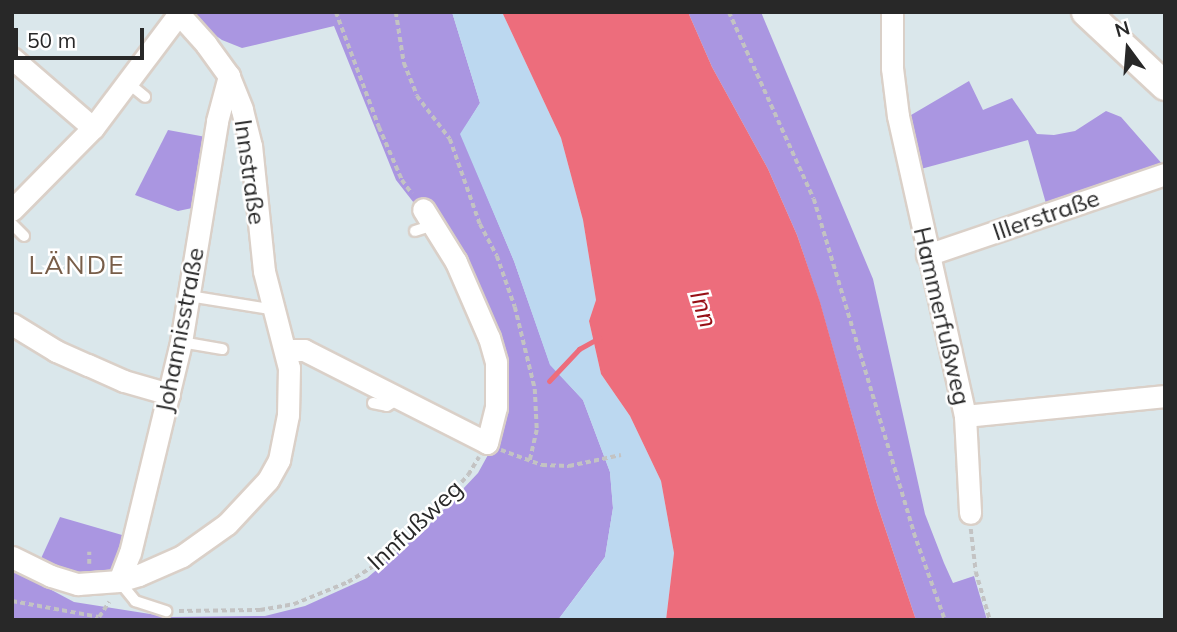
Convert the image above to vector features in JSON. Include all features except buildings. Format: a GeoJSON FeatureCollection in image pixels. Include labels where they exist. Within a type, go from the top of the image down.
{"type":"FeatureCollection","features":[{"type":"Feature","properties":{"kind":"main road"},"geometry":{"type":"LineString","coordinates":[[1086,12],[1165,86]]}},
{"type":"Feature","properties":{"kind":"street","name":"Hammerfußweg"},"geometry":{"type":"LineString","coordinates":[[892,12],[892,68],[897,106],[927,255],[965,416],[970,513]]}},
{"type":"Feature","properties":{"kind":"street"},"geometry":{"type":"LineString","coordinates":[[12,210],[93,128],[179,13]]}},
{"type":"Feature","properties":{"kind":"street","name":"Innstraße"},"geometry":{"type":"LineString","coordinates":[[12,557],[60,580],[78,584],[119,581],[162,566],[203,543],[253,498],[268,480],[279,460],[286,436],[290,401],[286,350],[264,271],[251,146],[242,110],[229,76],[179,13]]}},
{"type":"Feature","properties":{"kind":"street"},"geometry":{"type":"LineString","coordinates":[[12,58],[93,128]]}},
{"type":"Feature","properties":{"kind":"street","name":"Johannisstraße"},"geometry":{"type":"LineString","coordinates":[[119,581],[130,552],[181,342],[217,121],[229,76]]}},
{"type":"Feature","properties":{"kind":"street","name":"Illerstraße"},"geometry":{"type":"LineString","coordinates":[[927,255],[1165,174]]}},
{"type":"Feature","properties":{"kind":"street"},"geometry":{"type":"LineString","coordinates":[[286,350],[304,350],[487,443],[496,407],[496,362],[474,323],[456,262],[424,221]]}},
{"type":"Feature","properties":{"kind":"street"},"geometry":{"type":"LineString","coordinates":[[12,324],[66,356],[124,381],[169,394]]}},
{"type":"Feature","properties":{"kind":"street"},"geometry":{"type":"LineString","coordinates":[[965,416],[1165,396]]}},
{"type":"Feature","properties":{"kind":"lane"},"geometry":{"type":"LineString","coordinates":[[128,83],[145,97]]}},
{"type":"Feature","properties":{"kind":"lane"},"geometry":{"type":"LineString","coordinates":[[12,224],[24,236]]}},
{"type":"Feature","properties":{"kind":"lane"},"geometry":{"type":"LineString","coordinates":[[189,296],[275,310]]}},
{"type":"Feature","properties":{"kind":"lane"},"geometry":{"type":"LineString","coordinates":[[181,342],[222,349]]}},
{"type":"Feature","properties":{"kind":"lane"},"geometry":{"type":"LineString","coordinates":[[373,403],[387,406],[398,399]]}},
{"type":"Feature","properties":{"kind":"lane"},"geometry":{"type":"LineString","coordinates":[[119,581],[135,601],[166,611]]}},
{"type":"Feature","properties":{"kind":"path"},"geometry":{"type":"LineString","coordinates":[[336,12],[397,170],[424,221]]}},
{"type":"Feature","properties":{"kind":"path"},"geometry":{"type":"LineString","coordinates":[[396,12],[404,63],[417,96],[450,139],[472,204],[497,256],[516,307],[535,389],[537,430],[530,461]]}},
{"type":"Feature","properties":{"kind":"path"},"geometry":{"type":"LineString","coordinates":[[729,12],[814,198],[915,533],[945,620]]}},
{"type":"Feature","properties":{"kind":"path"},"geometry":{"type":"LineString","coordinates":[[487,443],[530,461],[569,466],[621,455]]}},
{"type":"Feature","properties":{"kind":"path","name":"Innfußweg"},"geometry":{"type":"LineString","coordinates":[[166,611],[260,610],[319,596],[348,582],[380,562],[427,520],[468,475],[487,443]]}},
{"type":"Feature","properties":{"kind":"path"},"geometry":{"type":"LineString","coordinates":[[970,513],[976,572],[990,620]]}},
{"type":"Feature","properties":{"kind":"path"},"geometry":{"type":"LineString","coordinates":[[12,601],[99,617],[109,602]]}},
{"type":"Feature","properties":{"kind":"shaded area"},"geometry":{"type":"Polygon","coordinates":[[[452,12],[480,103],[461,134],[514,261],[550,364],[583,400],[610,472],[613,508],[605,557],[558,620],[12,620],[12,569],[74,602],[169,617],[265,616],[305,606],[367,578],[428,526],[478,473],[494,444],[503,391],[464,267],[396,180],[334,26],[242,48],[222,40],[198,23],[193,13],[452,12]]]}},
{"type":"Feature","properties":{"kind":"shaded area"},"geometry":{"type":"Polygon","coordinates":[[[688,12],[761,12],[873,279],[925,514],[953,583],[974,576],[987,620],[916,620],[877,504],[820,303],[797,235],[768,169],[712,67],[688,12]]]}},
{"type":"Feature","properties":{"kind":"shaded area"},"geometry":{"type":"Polygon","coordinates":[[[969,81],[983,110],[1012,98],[1037,134],[1054,135],[1075,131],[1106,111],[1121,117],[1164,166],[1047,207],[1028,140],[917,170],[906,118],[969,81]]]}},
{"type":"Feature","properties":{"kind":"shaded area"},"geometry":{"type":"Polygon","coordinates":[[[168,130],[206,137],[197,207],[178,211],[135,195],[168,130]]]}},
{"type":"Feature","properties":{"kind":"shaded area"},"geometry":{"type":"Polygon","coordinates":[[[60,517],[129,537],[113,571],[85,576],[38,565],[60,517]]]}},
{"type":"Feature","properties":{"kind":"sand"},"geometry":{"type":"Polygon","coordinates":[[[452,12],[502,12],[561,138],[583,220],[596,300],[589,321],[601,374],[630,416],[661,481],[674,553],[666,620],[558,620],[605,557],[613,508],[610,472],[583,400],[550,365],[514,261],[460,134],[480,103],[452,12]]]}},
{"type":"Feature","properties":{"kind":"water","name":"Inn"},"geometry":{"type":"Polygon","coordinates":[[[502,12],[688,12],[712,67],[768,169],[797,235],[820,302],[877,504],[916,620],[666,620],[674,553],[661,481],[630,416],[601,374],[589,321],[596,300],[583,220],[561,138],[502,12]]]}},
{"type":"Feature","properties":{"kind":"waterway"},"geometry":{"type":"LineString","coordinates":[[549,381],[579,349],[599,338]]}},
{"type":"Feature","properties":{"kind":"district","name":"LÄNDE"},"geometry":{"type":"Point","coordinates":[77,265]}}]}
